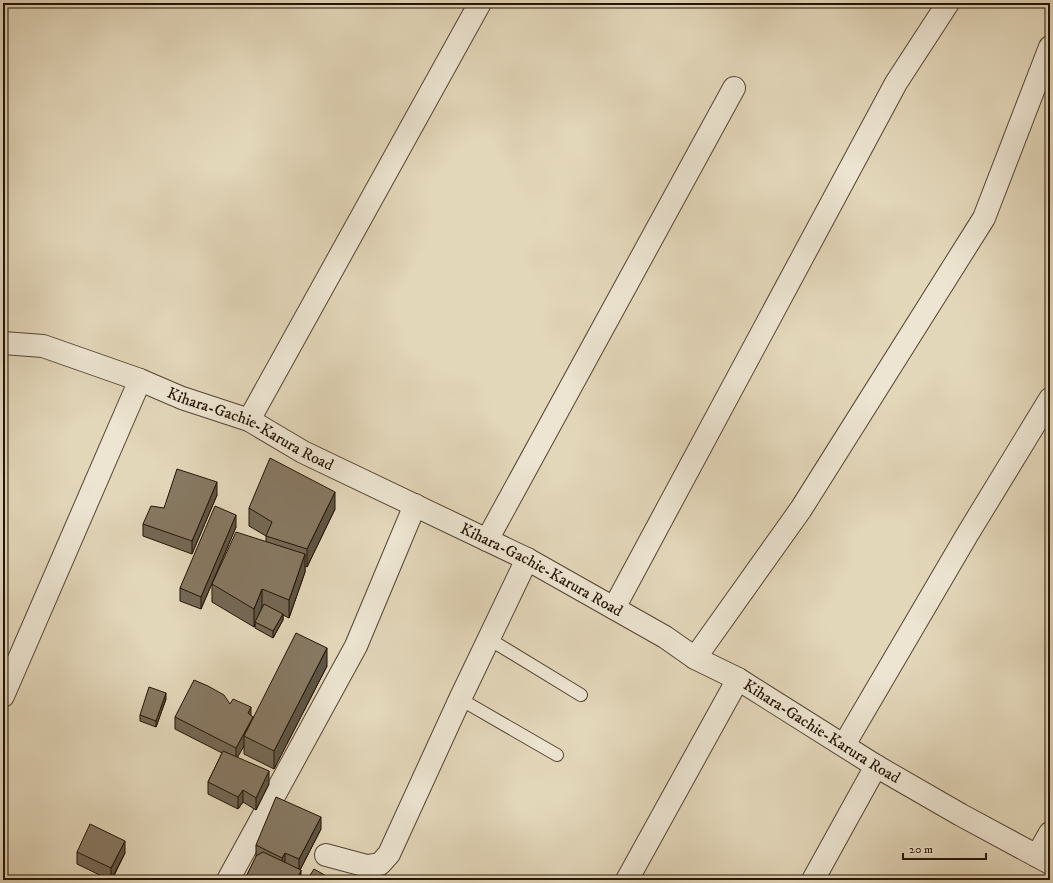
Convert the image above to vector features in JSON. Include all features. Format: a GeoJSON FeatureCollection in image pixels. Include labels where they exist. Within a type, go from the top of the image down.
{"type":"FeatureCollection","features":[{"type":"Feature","properties":{"kind":"street"},"geometry":{"type":"LineString","coordinates":[[249,420],[480,3]]}},
{"type":"Feature","properties":{"kind":"street"},"geometry":{"type":"LineString","coordinates":[[614,608],[896,83],[948,3]]}},
{"type":"Feature","properties":{"kind":"street"},"geometry":{"type":"LineString","coordinates":[[695,658],[801,509],[984,218],[1050,47]]}},
{"type":"Feature","properties":{"kind":"street"},"geometry":{"type":"LineString","coordinates":[[487,540],[734,88]]}},
{"type":"Feature","properties":{"kind":"street","name":"Kihara-Gachie-Karura Road"},"geometry":{"type":"LineString","coordinates":[[3,343],[43,346],[140,380],[182,398],[249,420],[303,452],[527,559],[665,637],[695,658],[738,680],[876,766],[961,815],[1044,859]]}},
{"type":"Feature","properties":{"kind":"street"},"geometry":{"type":"LineString","coordinates":[[3,696],[140,380]]}},
{"type":"Feature","properties":{"kind":"street"},"geometry":{"type":"LineString","coordinates":[[844,745],[967,535],[1050,399]]}},
{"type":"Feature","properties":{"kind":"street"},"geometry":{"type":"LineString","coordinates":[[228,880],[356,646],[415,505]]}},
{"type":"Feature","properties":{"kind":"street"},"geometry":{"type":"LineString","coordinates":[[326,855],[367,866],[380,864],[389,854],[460,699],[527,559]]}},
{"type":"Feature","properties":{"kind":"street"},"geometry":{"type":"LineString","coordinates":[[627,880],[738,680]]}},
{"type":"Feature","properties":{"kind":"street"},"geometry":{"type":"LineString","coordinates":[[814,880],[876,766]]}},
{"type":"Feature","properties":{"kind":"street"},"geometry":{"type":"LineString","coordinates":[[1044,859],[1050,833]]}},
{"type":"Feature","properties":{"kind":"lane"},"geometry":{"type":"LineString","coordinates":[[489,639],[581,695]]}},
{"type":"Feature","properties":{"kind":"lane"},"geometry":{"type":"LineString","coordinates":[[460,699],[557,755]]}},
{"type":"Feature","properties":{"kind":"building"},"geometry":{"type":"Polygon","coordinates":[[[270,458],[335,492],[307,549],[266,536],[272,522],[249,508],[270,458]]]}},
{"type":"Feature","properties":{"kind":"building"},"geometry":{"type":"Polygon","coordinates":[[[177,469],[217,482],[192,541],[143,524],[151,506],[164,508],[177,469]]]}},
{"type":"Feature","properties":{"kind":"building"},"geometry":{"type":"Polygon","coordinates":[[[215,506],[236,515],[201,597],[180,588],[215,506]]]}},
{"type":"Feature","properties":{"kind":"building"},"geometry":{"type":"Polygon","coordinates":[[[236,532],[305,554],[289,600],[262,589],[254,609],[212,584],[236,532]]]}},
{"type":"Feature","properties":{"kind":"building"},"geometry":{"type":"Polygon","coordinates":[[[264,604],[283,614],[273,631],[255,622],[264,604]]]}},
{"type":"Feature","properties":{"kind":"building"},"geometry":{"type":"Polygon","coordinates":[[[296,633],[327,648],[274,751],[244,736],[296,633]]]}},
{"type":"Feature","properties":{"kind":"building"},"geometry":{"type":"Polygon","coordinates":[[[194,680],[224,695],[230,704],[233,699],[251,707],[248,713],[253,717],[236,748],[175,717],[194,680]]]}},
{"type":"Feature","properties":{"kind":"building"},"geometry":{"type":"Polygon","coordinates":[[[149,687],[166,693],[156,721],[140,715],[149,687]]]}},
{"type":"Feature","properties":{"kind":"building"},"geometry":{"type":"Polygon","coordinates":[[[223,751],[269,771],[256,798],[243,790],[238,797],[208,782],[223,751]]]}},
{"type":"Feature","properties":{"kind":"building"},"geometry":{"type":"Polygon","coordinates":[[[276,797],[321,817],[299,859],[285,853],[282,858],[256,845],[276,797]]]}},
{"type":"Feature","properties":{"kind":"building"},"geometry":{"type":"Polygon","coordinates":[[[90,824],[125,841],[111,868],[77,852],[90,824]]]}},
{"type":"Feature","properties":{"kind":"building"},"geometry":{"type":"Polygon","coordinates":[[[263,852],[301,870],[297,880],[252,880],[246,877],[256,856],[263,852]]]}},
{"type":"Feature","properties":{"kind":"building"},"geometry":{"type":"Polygon","coordinates":[[[314,869],[328,877],[326,880],[307,880],[314,869]]]}}]}
